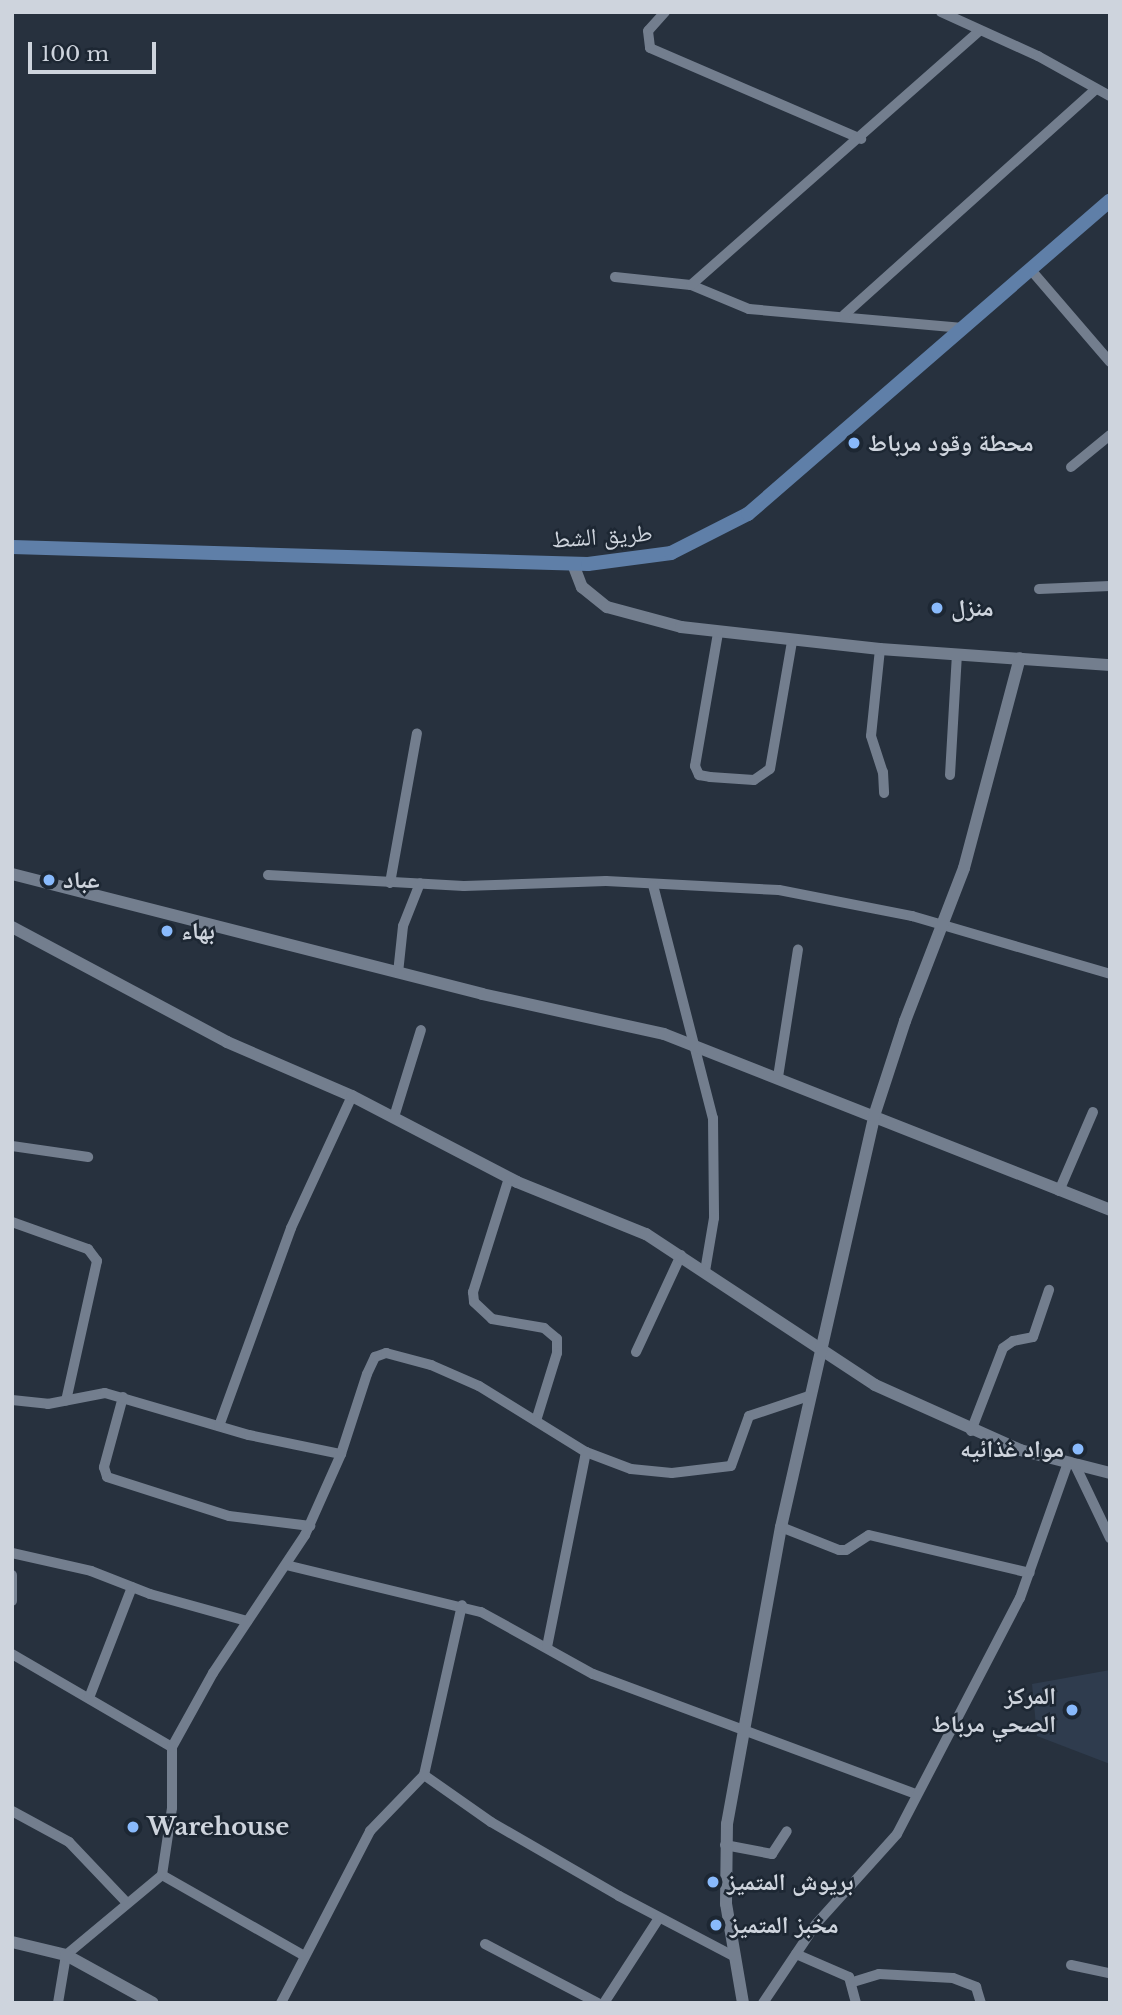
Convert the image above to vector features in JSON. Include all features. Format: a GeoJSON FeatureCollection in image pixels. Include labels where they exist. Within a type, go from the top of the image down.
{"type":"FeatureCollection","features":[{"type":"Feature","properties":{"kind":"main road","name":"طريق الشط"},"geometry":{"type":"LineString","coordinates":[[12,547],[573,564],[655,558],[731,525],[1110,201]]}},
{"type":"Feature","properties":{"kind":"street"},"geometry":{"type":"LineString","coordinates":[[665,12],[648,31],[650,48],[861,139]]}},
{"type":"Feature","properties":{"kind":"street"},"geometry":{"type":"LineString","coordinates":[[941,12],[1038,56],[1110,96]]}},
{"type":"Feature","properties":{"kind":"street"},"geometry":{"type":"LineString","coordinates":[[691,285],[861,139],[980,30]]}},
{"type":"Feature","properties":{"kind":"street"},"geometry":{"type":"LineString","coordinates":[[844,315],[1095,90]]}},
{"type":"Feature","properties":{"kind":"street"},"geometry":{"type":"LineString","coordinates":[[1031,270],[1110,362]]}},
{"type":"Feature","properties":{"kind":"street"},"geometry":{"type":"LineString","coordinates":[[615,277],[691,285],[749,309],[844,315],[960,328]]}},
{"type":"Feature","properties":{"kind":"street"},"geometry":{"type":"LineString","coordinates":[[1071,467],[1110,435]]}},
{"type":"Feature","properties":{"kind":"street"},"geometry":{"type":"LineString","coordinates":[[573,564],[582,587],[607,607],[634,618],[718,633],[792,641],[1110,665]]}},
{"type":"Feature","properties":{"kind":"street"},"geometry":{"type":"LineString","coordinates":[[1039,589],[1110,586]]}},
{"type":"Feature","properties":{"kind":"street"},"geometry":{"type":"LineString","coordinates":[[718,633],[696,755],[696,769],[701,776],[754,780],[767,774],[775,749],[792,641]]}},
{"type":"Feature","properties":{"kind":"street"},"geometry":{"type":"LineString","coordinates":[[880,649],[871,736],[883,772],[884,793]]}},
{"type":"Feature","properties":{"kind":"street"},"geometry":{"type":"LineString","coordinates":[[950,775],[957,655]]}},
{"type":"Feature","properties":{"kind":"street"},"geometry":{"type":"LineString","coordinates":[[743,2003],[726,1904],[725,1845],[741,1728],[781,1527],[874,1116],[984,801],[1020,658]]}},
{"type":"Feature","properties":{"kind":"street"},"geometry":{"type":"LineString","coordinates":[[390,883],[417,733]]}},
{"type":"Feature","properties":{"kind":"street"},"geometry":{"type":"LineString","coordinates":[[12,874],[398,973],[632,1025],[694,1044],[1110,1210]]}},
{"type":"Feature","properties":{"kind":"street"},"geometry":{"type":"LineString","coordinates":[[268,875],[494,886],[606,881],[818,894],[1110,974]]}},
{"type":"Feature","properties":{"kind":"street"},"geometry":{"type":"LineString","coordinates":[[398,973],[403,926],[420,883]]}},
{"type":"Feature","properties":{"kind":"street"},"geometry":{"type":"LineString","coordinates":[[653,885],[714,1130],[714,1218],[705,1271]]}},
{"type":"Feature","properties":{"kind":"street"},"geometry":{"type":"LineString","coordinates":[[13,929],[193,1025],[352,1096],[509,1178],[646,1234],[875,1385],[971,1431],[1071,1466],[1110,1473]]}},
{"type":"Feature","properties":{"kind":"street"},"geometry":{"type":"LineString","coordinates":[[778,1077],[798,950]]}},
{"type":"Feature","properties":{"kind":"street"},"geometry":{"type":"LineString","coordinates":[[394,1117],[421,1030]]}},
{"type":"Feature","properties":{"kind":"street"},"geometry":{"type":"LineString","coordinates":[[219,1426],[291,1228],[352,1096]]}},
{"type":"Feature","properties":{"kind":"street"},"geometry":{"type":"LineString","coordinates":[[1059,1191],[1093,1112]]}},
{"type":"Feature","properties":{"kind":"street"},"geometry":{"type":"LineString","coordinates":[[12,1146],[88,1157]]}},
{"type":"Feature","properties":{"kind":"street"},"geometry":{"type":"LineString","coordinates":[[509,1178],[477,1280],[474,1302],[492,1319],[544,1328],[557,1339],[557,1353],[536,1421]]}},
{"type":"Feature","properties":{"kind":"street"},"geometry":{"type":"LineString","coordinates":[[12,1222],[88,1249],[97,1261],[66,1401]]}},
{"type":"Feature","properties":{"kind":"street"},"geometry":{"type":"LineString","coordinates":[[636,1352],[681,1255]]}},
{"type":"Feature","properties":{"kind":"street"},"geometry":{"type":"LineString","coordinates":[[971,1431],[1003,1348],[1013,1341],[1033,1338],[1049,1290]]}},
{"type":"Feature","properties":{"kind":"street"},"geometry":{"type":"LineString","coordinates":[[58,2003],[66,1955],[162,1875],[172,1808],[172,1747],[247,1621],[310,1527],[341,1454],[375,1357],[386,1353],[467,1381],[586,1452],[657,1473],[723,1469],[737,1459],[749,1416],[809,1396]]}},
{"type":"Feature","properties":{"kind":"street"},"geometry":{"type":"LineString","coordinates":[[12,1401],[66,1401],[105,1393],[219,1426],[341,1454]]}},
{"type":"Feature","properties":{"kind":"street"},"geometry":{"type":"LineString","coordinates":[[123,1397],[104,1467],[107,1477],[229,1516],[310,1527]]}},
{"type":"Feature","properties":{"kind":"street"},"geometry":{"type":"LineString","coordinates":[[547,1647],[586,1452]]}},
{"type":"Feature","properties":{"kind":"street"},"geometry":{"type":"LineString","coordinates":[[1071,1466],[1110,1538]]}},
{"type":"Feature","properties":{"kind":"street"},"geometry":{"type":"LineString","coordinates":[[763,2003],[833,1903],[874,1864],[897,1834],[915,1794],[1030,1573],[1071,1466]]}},
{"type":"Feature","properties":{"kind":"street"},"geometry":{"type":"LineString","coordinates":[[781,1527],[839,1550],[846,1550],[869,1535],[1030,1573]]}},
{"type":"Feature","properties":{"kind":"street"},"geometry":{"type":"LineString","coordinates":[[12,1553],[91,1570],[132,1587],[247,1621]]}},
{"type":"Feature","properties":{"kind":"street"},"geometry":{"type":"LineString","coordinates":[[286,1565],[463,1605],[514,1627],[593,1674],[915,1794]]}},
{"type":"Feature","properties":{"kind":"street"},"geometry":{"type":"LineString","coordinates":[[12,1575],[12,1601]]}},
{"type":"Feature","properties":{"kind":"street"},"geometry":{"type":"LineString","coordinates":[[89,1698],[132,1587]]}},
{"type":"Feature","properties":{"kind":"street"},"geometry":{"type":"LineString","coordinates":[[281,2003],[303,1955],[370,1831],[424,1775],[463,1605]]}},
{"type":"Feature","properties":{"kind":"street"},"geometry":{"type":"LineString","coordinates":[[13,1656],[172,1747]]}},
{"type":"Feature","properties":{"kind":"street"},"geometry":{"type":"LineString","coordinates":[[424,1775],[491,1822],[659,1918],[735,1957]]}},
{"type":"Feature","properties":{"kind":"street"},"geometry":{"type":"LineString","coordinates":[[12,1811],[69,1842],[127,1903]]}},
{"type":"Feature","properties":{"kind":"street"},"geometry":{"type":"LineString","coordinates":[[725,1845],[772,1854],[787,1830]]}},
{"type":"Feature","properties":{"kind":"street"},"geometry":{"type":"LineString","coordinates":[[162,1875],[303,1955]]}},
{"type":"Feature","properties":{"kind":"street"},"geometry":{"type":"LineString","coordinates":[[604,2003],[659,1918]]}},
{"type":"Feature","properties":{"kind":"street"},"geometry":{"type":"LineString","coordinates":[[12,1942],[66,1955],[153,2003]]}},
{"type":"Feature","properties":{"kind":"street"},"geometry":{"type":"LineString","coordinates":[[485,1944],[598,2003]]}},
{"type":"Feature","properties":{"kind":"street"},"geometry":{"type":"LineString","coordinates":[[796,1954],[843,1973],[853,1982],[856,2003]]}},
{"type":"Feature","properties":{"kind":"street"},"geometry":{"type":"LineString","coordinates":[[1071,1965],[1110,1973]]}},
{"type":"Feature","properties":{"kind":"street"},"geometry":{"type":"LineString","coordinates":[[853,1982],[879,1974],[953,1978],[976,1987],[981,2003]]}},
{"type":"Feature","properties":{"kind":"shaded area","name":"المركز الصحي مرباط"},"geometry":{"type":"Polygon","coordinates":[[[1110,1670],[1110,1764],[1037,1736],[1032,1684],[1110,1670]]]}},
{"type":"Feature","properties":{"kind":"place","name":"محطة وقود مرباط"},"geometry":{"type":"Point","coordinates":[854,443]}},
{"type":"Feature","properties":{"kind":"place","name":"منزل"},"geometry":{"type":"Point","coordinates":[937,608]}},
{"type":"Feature","properties":{"kind":"place","name":"عباد"},"geometry":{"type":"Point","coordinates":[49,880]}},
{"type":"Feature","properties":{"kind":"place","name":"بهاء"},"geometry":{"type":"Point","coordinates":[167,931]}},
{"type":"Feature","properties":{"kind":"place","name":"مواد غذائيه"},"geometry":{"type":"Point","coordinates":[1078,1449]}},
{"type":"Feature","properties":{"kind":"place","name":"المركز الصحي مرباط"},"geometry":{"type":"Point","coordinates":[1072,1710]}},
{"type":"Feature","properties":{"kind":"place","name":"Warehouse"},"geometry":{"type":"Point","coordinates":[133,1827]}},
{"type":"Feature","properties":{"kind":"place","name":"بريوش المتميز"},"geometry":{"type":"Point","coordinates":[713,1882]}},
{"type":"Feature","properties":{"kind":"place","name":"مخبز المتميز"},"geometry":{"type":"Point","coordinates":[716,1925]}}]}
